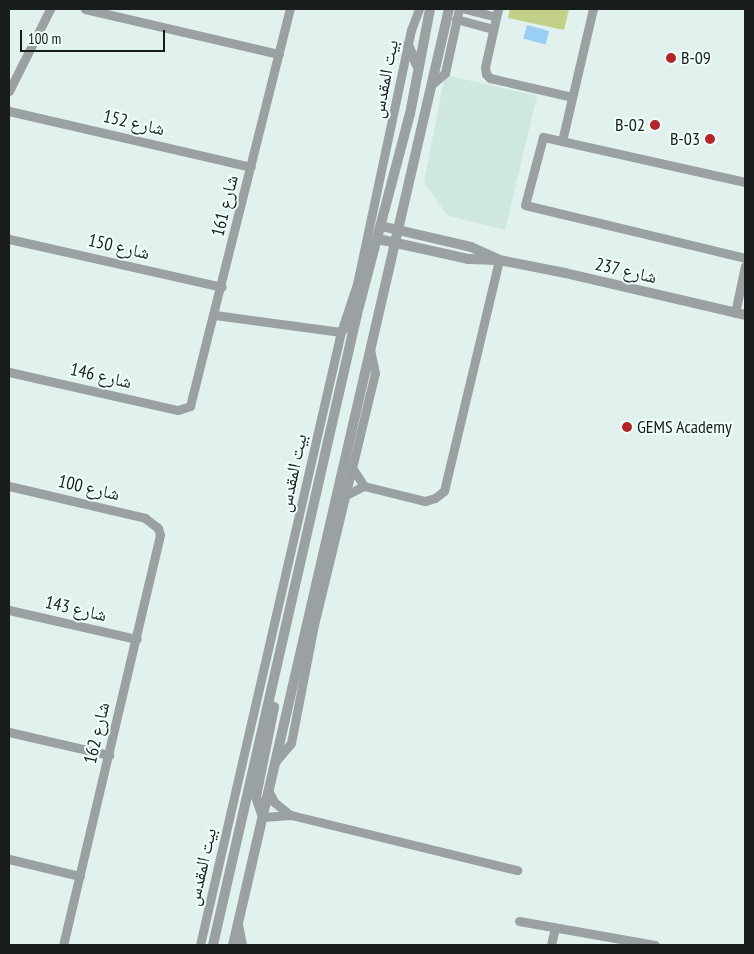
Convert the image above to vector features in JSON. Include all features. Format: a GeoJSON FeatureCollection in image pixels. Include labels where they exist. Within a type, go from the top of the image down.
{"type":"FeatureCollection","features":[{"type":"Feature","properties":{"kind":"street"},"geometry":{"type":"LineString","coordinates":[[9,91],[50,9]]}},
{"type":"Feature","properties":{"kind":"street"},"geometry":{"type":"LineString","coordinates":[[85,9],[279,54]]}},
{"type":"Feature","properties":{"kind":"street","name":"شارع 161"},"geometry":{"type":"LineString","coordinates":[[186,409],[193,400],[290,9]]}},
{"type":"Feature","properties":{"kind":"street","name":"بيت المقدس"},"geometry":{"type":"LineString","coordinates":[[200,945],[340,332],[357,284],[408,45],[419,9]]}},
{"type":"Feature","properties":{"kind":"street","name":"بيت المقدس"},"geometry":{"type":"LineString","coordinates":[[213,945],[274,686],[357,314],[410,114],[417,65],[430,9]]}},
{"type":"Feature","properties":{"kind":"street"},"geometry":{"type":"LineString","coordinates":[[233,945],[449,9]]}},
{"type":"Feature","properties":{"kind":"street"},"geometry":{"type":"LineString","coordinates":[[432,84],[445,73],[459,9]]}},
{"type":"Feature","properties":{"kind":"street"},"geometry":{"type":"LineString","coordinates":[[465,9],[497,13],[484,67],[490,78],[572,98]]}},
{"type":"Feature","properties":{"kind":"street"},"geometry":{"type":"LineString","coordinates":[[562,141],[593,9]]}},
{"type":"Feature","properties":{"kind":"street"},"geometry":{"type":"LineString","coordinates":[[456,19],[493,29]]}},
{"type":"Feature","properties":{"kind":"street"},"geometry":{"type":"LineString","coordinates":[[408,45],[417,65]]}},
{"type":"Feature","properties":{"kind":"street","name":"شارع 152"},"geometry":{"type":"LineString","coordinates":[[9,111],[251,167]]}},
{"type":"Feature","properties":{"kind":"street"},"geometry":{"type":"LineString","coordinates":[[745,182],[543,137],[525,205],[745,258]]}},
{"type":"Feature","properties":{"kind":"street","name":"شارع 237"},"geometry":{"type":"LineString","coordinates":[[381,226],[480,250],[499,260]]}},
{"type":"Feature","properties":{"kind":"street","name":"شارع 150"},"geometry":{"type":"LineString","coordinates":[[9,239],[222,287]]}},
{"type":"Feature","properties":{"kind":"street","name":"شارع 237"},"geometry":{"type":"LineString","coordinates":[[378,239],[468,259],[499,260],[740,314]]}},
{"type":"Feature","properties":{"kind":"street"},"geometry":{"type":"LineString","coordinates":[[351,466],[356,478],[364,486],[424,501],[440,496],[448,486],[499,260]]}},
{"type":"Feature","properties":{"kind":"street"},"geometry":{"type":"LineString","coordinates":[[740,314],[745,266]]}},
{"type":"Feature","properties":{"kind":"street"},"geometry":{"type":"LineString","coordinates":[[215,315],[340,332],[357,314]]}},
{"type":"Feature","properties":{"kind":"street"},"geometry":{"type":"LineString","coordinates":[[276,761],[291,743],[344,496],[375,373],[370,349]]}},
{"type":"Feature","properties":{"kind":"street","name":"شارع 146"},"geometry":{"type":"LineString","coordinates":[[9,372],[178,410],[186,409]]}},
{"type":"Feature","properties":{"kind":"street","name":"شارع 100"},"geometry":{"type":"LineString","coordinates":[[9,486],[145,518],[158,528]]}},
{"type":"Feature","properties":{"kind":"street"},"geometry":{"type":"LineString","coordinates":[[344,496],[364,486]]}},
{"type":"Feature","properties":{"kind":"street","name":"شارع 162"},"geometry":{"type":"LineString","coordinates":[[63,945],[160,541],[158,528]]}},
{"type":"Feature","properties":{"kind":"street","name":"شارع 143"},"geometry":{"type":"LineString","coordinates":[[9,610],[137,639]]}},
{"type":"Feature","properties":{"kind":"street"},"geometry":{"type":"LineString","coordinates":[[263,817],[256,797],[272,725],[274,686]]}},
{"type":"Feature","properties":{"kind":"street"},"geometry":{"type":"LineString","coordinates":[[9,732],[109,755]]}},
{"type":"Feature","properties":{"kind":"street"},"geometry":{"type":"LineString","coordinates":[[269,792],[278,806],[291,816]]}},
{"type":"Feature","properties":{"kind":"street"},"geometry":{"type":"LineString","coordinates":[[263,817],[291,816],[517,870]]}},
{"type":"Feature","properties":{"kind":"street"},"geometry":{"type":"LineString","coordinates":[[9,860],[80,876]]}},
{"type":"Feature","properties":{"kind":"street"},"geometry":{"type":"LineString","coordinates":[[519,921],[655,945]]}},
{"type":"Feature","properties":{"kind":"street"},"geometry":{"type":"LineString","coordinates":[[238,924],[242,945]]}},
{"type":"Feature","properties":{"kind":"street"},"geometry":{"type":"LineString","coordinates":[[551,945],[555,927]]}},
{"type":"Feature","properties":{"kind":"shaded area"},"geometry":{"type":"Polygon","coordinates":[[[445,75],[537,96],[505,230],[447,215],[424,182],[445,75]]]}},
{"type":"Feature","properties":{"kind":"green space"},"geometry":{"type":"Polygon","coordinates":[[[510,9],[569,9],[564,30],[508,18],[510,9]]]}},
{"type":"Feature","properties":{"kind":"water"},"geometry":{"type":"Polygon","coordinates":[[[527,25],[549,31],[546,44],[523,39],[527,25]]]}},
{"type":"Feature","properties":{"kind":"place","name":"B-09"},"geometry":{"type":"Point","coordinates":[671,58]}},
{"type":"Feature","properties":{"kind":"place","name":"B-02"},"geometry":{"type":"Point","coordinates":[655,125]}},
{"type":"Feature","properties":{"kind":"place","name":"B-03"},"geometry":{"type":"Point","coordinates":[710,139]}},
{"type":"Feature","properties":{"kind":"place","name":"GEMS Academy"},"geometry":{"type":"Point","coordinates":[627,427]}}]}
